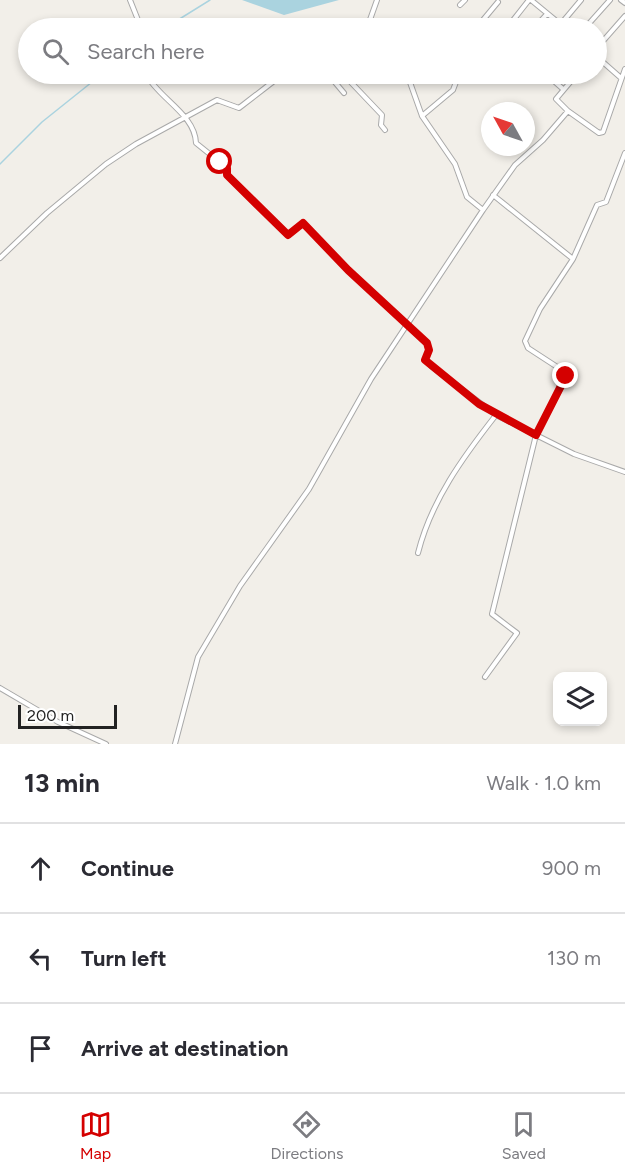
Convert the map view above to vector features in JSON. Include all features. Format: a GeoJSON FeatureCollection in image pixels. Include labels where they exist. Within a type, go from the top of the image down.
{"type":"FeatureCollection","features":[{"type":"Feature","properties":{"kind":"street"},"geometry":{"type":"LineString","coordinates":[[130,0],[137,18]]}},
{"type":"Feature","properties":{"kind":"street"},"geometry":{"type":"LineString","coordinates":[[371,18],[377,0]]}},
{"type":"Feature","properties":{"kind":"street"},"geometry":{"type":"LineString","coordinates":[[460,5],[465,0]]}},
{"type":"Feature","properties":{"kind":"street"},"geometry":{"type":"LineString","coordinates":[[515,18],[530,0],[552,18]]}},
{"type":"Feature","properties":{"kind":"street"},"geometry":{"type":"LineString","coordinates":[[566,18],[581,0]]}},
{"type":"Feature","properties":{"kind":"street"},"geometry":{"type":"LineString","coordinates":[[594,18],[610,0]]}},
{"type":"Feature","properties":{"kind":"street"},"geometry":{"type":"LineString","coordinates":[[621,0],[625,3]]}},
{"type":"Feature","properties":{"kind":"street"},"geometry":{"type":"LineString","coordinates":[[485,18],[498,1]]}},
{"type":"Feature","properties":{"kind":"street"},"geometry":{"type":"LineString","coordinates":[[543,18],[547,14]]}},
{"type":"Feature","properties":{"kind":"street"},"geometry":{"type":"LineString","coordinates":[[607,38],[625,15]]}},
{"type":"Feature","properties":{"kind":"street"},"geometry":{"type":"LineString","coordinates":[[607,66],[622,81]]}},
{"type":"Feature","properties":{"kind":"street"},"geometry":{"type":"LineString","coordinates":[[568,84],[556,100],[599,133],[603,132],[625,69]]}},
{"type":"Feature","properties":{"kind":"street"},"geometry":{"type":"LineString","coordinates":[[155,84],[196,133],[196,143],[227,168],[227,175],[286,233],[289,234],[303,223],[348,270],[429,346],[425,360],[496,415],[574,454],[625,472]]}},
{"type":"Feature","properties":{"kind":"street"},"geometry":{"type":"LineString","coordinates":[[0,258],[47,213],[106,164],[217,100],[239,108],[270,84]]}},
{"type":"Feature","properties":{"kind":"street"},"geometry":{"type":"LineString","coordinates":[[336,84],[344,93]]}},
{"type":"Feature","properties":{"kind":"street"},"geometry":{"type":"LineString","coordinates":[[353,84],[382,115],[381,125],[385,130]]}},
{"type":"Feature","properties":{"kind":"street"},"geometry":{"type":"LineString","coordinates":[[411,84],[422,116],[441,148],[455,164],[467,196],[483,210]]}},
{"type":"Feature","properties":{"kind":"street"},"geometry":{"type":"LineString","coordinates":[[422,116],[453,90],[455,84]]}},
{"type":"Feature","properties":{"kind":"street"},"geometry":{"type":"LineString","coordinates":[[558,84],[564,89]]}},
{"type":"Feature","properties":{"kind":"street"},"geometry":{"type":"LineString","coordinates":[[176,744],[198,657],[240,586],[313,482],[342,428],[405,324],[493,195],[516,165],[543,140],[568,111]]}},
{"type":"Feature","properties":{"kind":"street"},"geometry":{"type":"LineString","coordinates":[[485,677],[517,633],[492,614],[536,435],[567,374],[528,348],[525,341],[540,309],[573,259],[597,205],[606,202],[625,153]]}},
{"type":"Feature","properties":{"kind":"street"},"geometry":{"type":"LineString","coordinates":[[493,195],[573,259]]}},
{"type":"Feature","properties":{"kind":"street"},"geometry":{"type":"LineString","coordinates":[[418,553],[429,519],[446,486],[461,461],[496,415]]}},
{"type":"Feature","properties":{"kind":"street"},"geometry":{"type":"LineString","coordinates":[[0,688],[58,722],[106,744]]}},
{"type":"Feature","properties":{"kind":"water"},"geometry":{"type":"Polygon","coordinates":[[[242,0],[339,0],[284,15],[242,0]]]}},
{"type":"Feature","properties":{"kind":"waterway"},"geometry":{"type":"LineString","coordinates":[[181,18],[210,0]]}},
{"type":"Feature","properties":{"kind":"waterway"},"geometry":{"type":"LineString","coordinates":[[0,164],[42,122],[90,84]]}},
{"type":"Feature","properties":{"kind":"route"},"geometry":{"type":"LineString","coordinates":[[220,162],[227,168],[227,175],[288,235],[302,222],[375,297],[427,343],[429,350],[425,360],[431,366],[496,415],[536,435],[566,376]]}}]}
